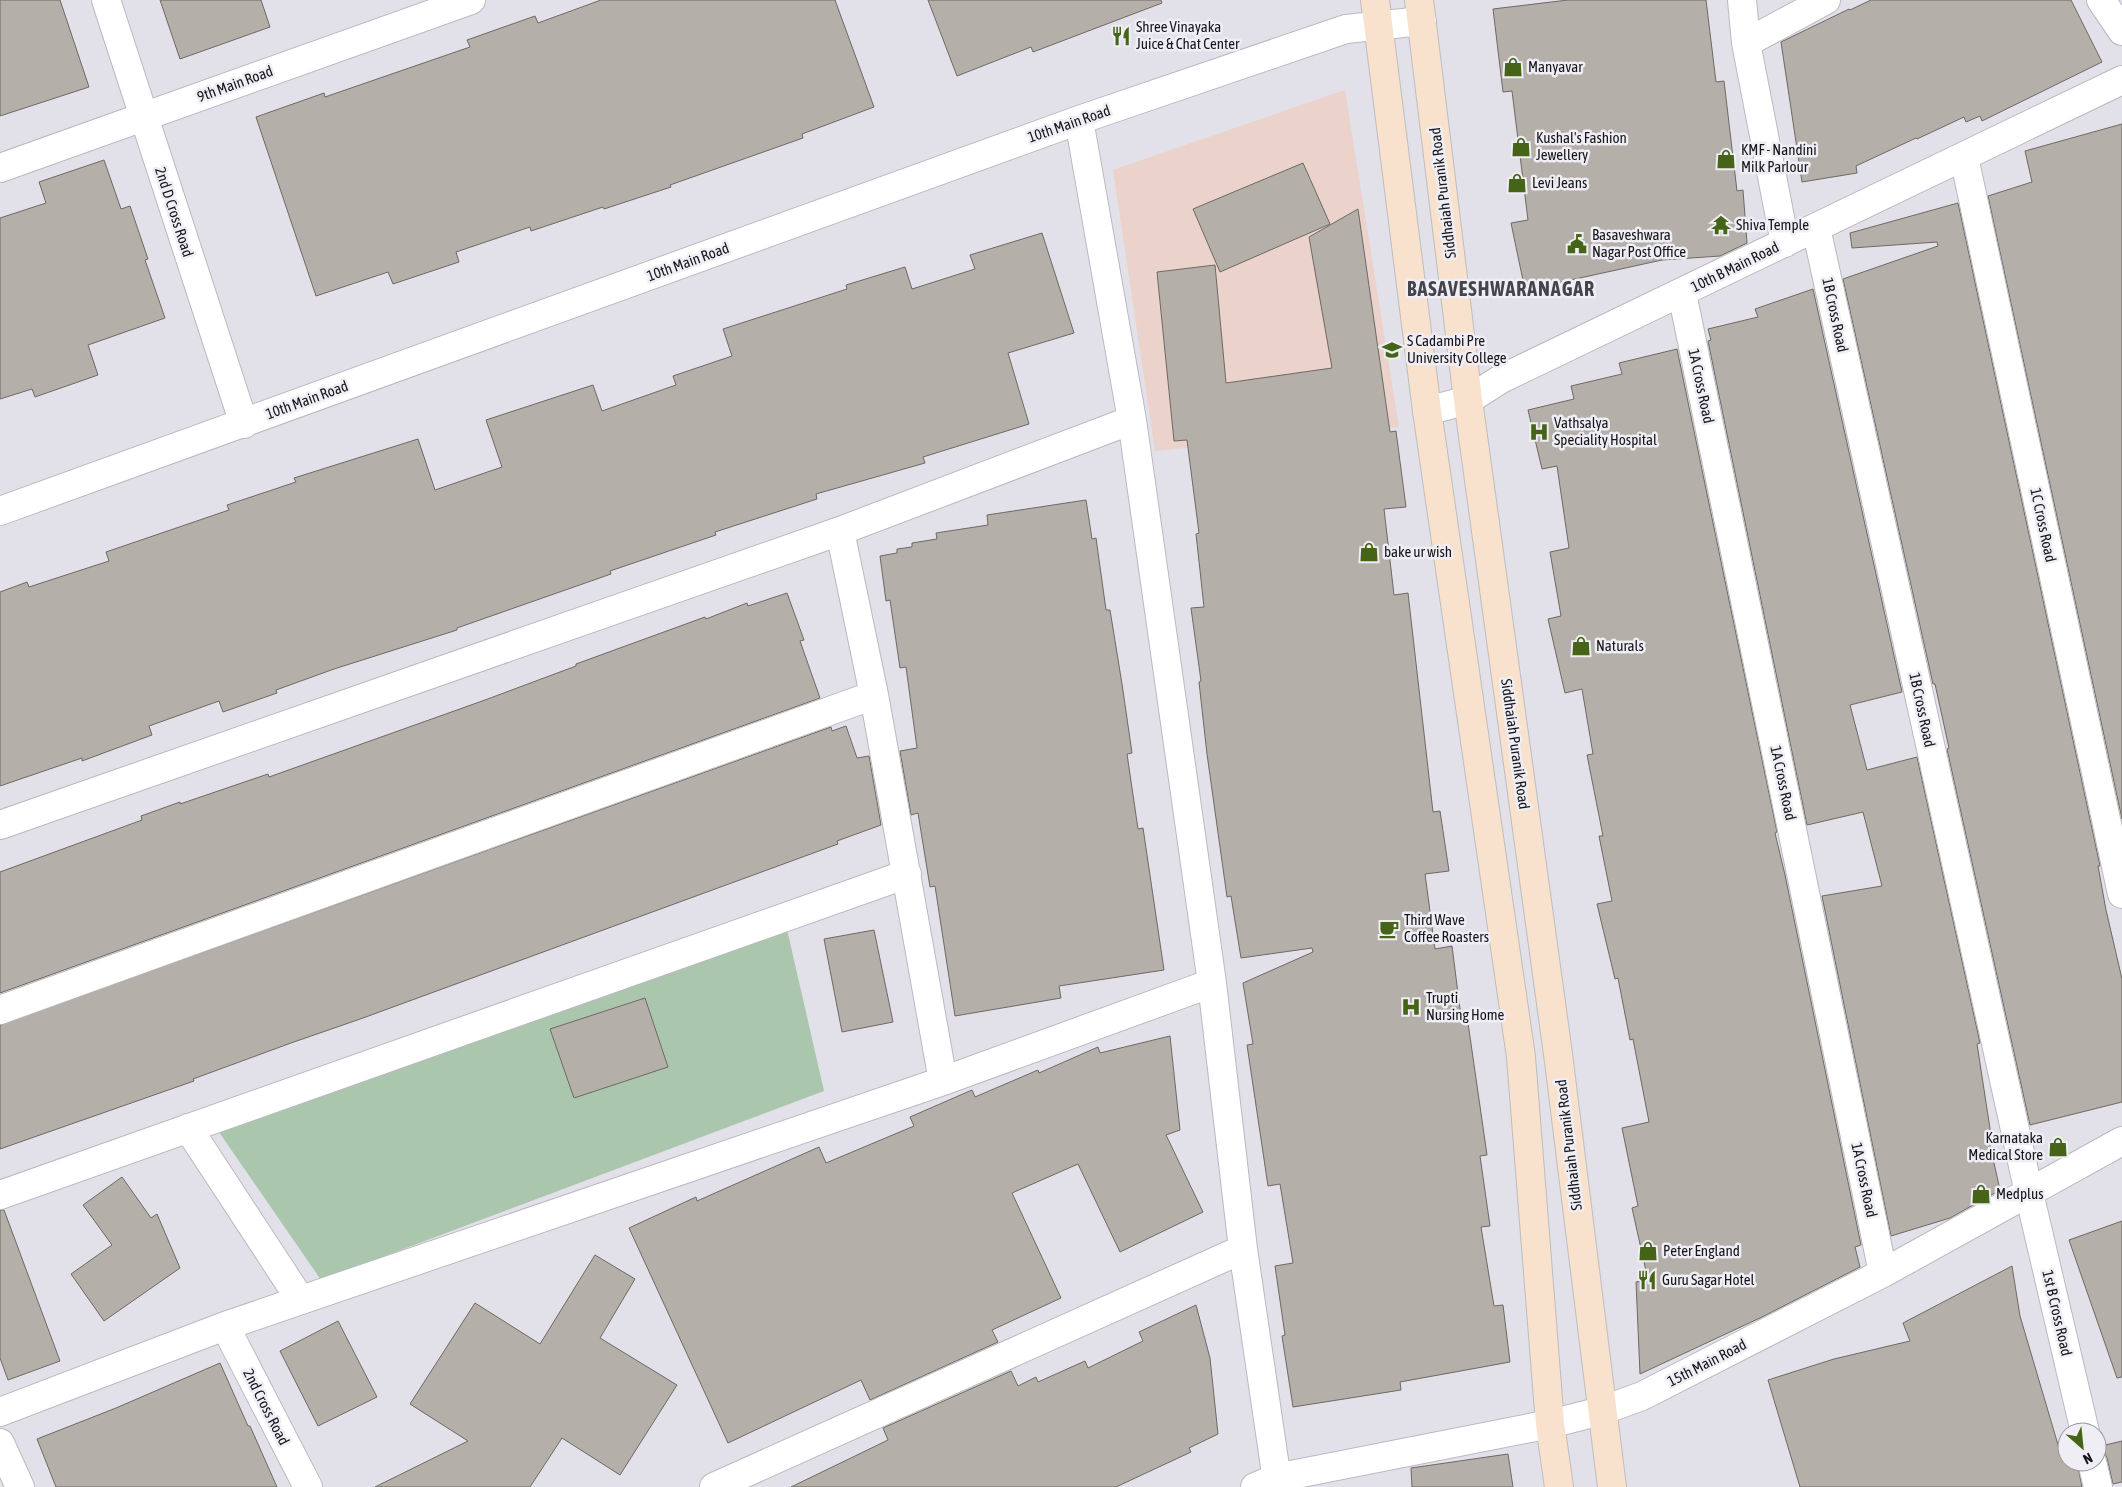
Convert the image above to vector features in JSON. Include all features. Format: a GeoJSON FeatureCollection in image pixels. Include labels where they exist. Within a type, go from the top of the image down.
{"type":"FeatureCollection","features":[{"type":"Feature","properties":{"kind":"main road","name":"Siddhaiah Puranik Road"},"geometry":{"type":"LineString","coordinates":[[1420,11],[1468,400],[1558,1054],[1601,1411],[1612,1487]]}},
{"type":"Feature","properties":{"kind":"main road"},"geometry":{"type":"LineString","coordinates":[[1377,13],[1427,410],[1521,1057],[1550,1424],[1559,1487]]}},
{"type":"Feature","properties":{"kind":"street","name":"2nd D Cross Road"},"geometry":{"type":"LineString","coordinates":[[106,0],[244,424]]}},
{"type":"Feature","properties":{"kind":"street","name":"9th Main Road"},"geometry":{"type":"LineString","coordinates":[[0,168],[143,117],[404,11],[471,0]]}},
{"type":"Feature","properties":{"kind":"street"},"geometry":{"type":"LineString","coordinates":[[1742,0],[1746,43],[1785,243]]}},
{"type":"Feature","properties":{"kind":"street"},"geometry":{"type":"LineString","coordinates":[[1746,43],[1826,0]]}},
{"type":"Feature","properties":{"kind":"street","name":"10th Main Road"},"geometry":{"type":"LineString","coordinates":[[0,511],[1079,120],[1346,29],[1377,13],[1420,11]]}},
{"type":"Feature","properties":{"kind":"street","name":"10th B Main Road"},"geometry":{"type":"LineString","coordinates":[[1427,410],[1468,400],[1502,379],[2122,80]]}},
{"type":"Feature","properties":{"kind":"street"},"geometry":{"type":"LineString","coordinates":[[1079,120],[1132,420],[1212,983],[1270,1484]]}},
{"type":"Feature","properties":{"kind":"street","name":"1C Cross Road"},"geometry":{"type":"LineString","coordinates":[[1964,157],[2122,894]]}},
{"type":"Feature","properties":{"kind":"street","name":"1B Cross Road"},"geometry":{"type":"LineString","coordinates":[[1816,228],[2029,1193]]}},
{"type":"Feature","properties":{"kind":"street","name":"1A Cross Road"},"geometry":{"type":"LineString","coordinates":[[1682,293],[1883,1273]]}},
{"type":"Feature","properties":{"kind":"street"},"geometry":{"type":"LineString","coordinates":[[0,825],[840,531],[1132,420]]}},
{"type":"Feature","properties":{"kind":"street"},"geometry":{"type":"LineString","coordinates":[[840,531],[874,695],[943,1081]]}},
{"type":"Feature","properties":{"kind":"street"},"geometry":{"type":"LineString","coordinates":[[0,1010],[874,695]]}},
{"type":"Feature","properties":{"kind":"street"},"geometry":{"type":"LineString","coordinates":[[0,1195],[907,874]]}},
{"type":"Feature","properties":{"kind":"street"},"geometry":{"type":"LineString","coordinates":[[0,1412],[225,1326],[943,1081],[1212,983]]}},
{"type":"Feature","properties":{"kind":"street"},"geometry":{"type":"LineString","coordinates":[[188,1128],[300,1300]]}},
{"type":"Feature","properties":{"kind":"street","name":"15th Main Road"},"geometry":{"type":"LineString","coordinates":[[1270,1484],[1550,1424],[1601,1411],[1642,1396],[1883,1273],[2122,1141]]}},
{"type":"Feature","properties":{"kind":"street","name":"1st B Cross Road"},"geometry":{"type":"LineString","coordinates":[[2029,1193],[2083,1422]]}},
{"type":"Feature","properties":{"kind":"street"},"geometry":{"type":"LineString","coordinates":[[714,1487],[1243,1249]]}},
{"type":"Feature","properties":{"kind":"street","name":"2nd Cross Road"},"geometry":{"type":"LineString","coordinates":[[225,1326],[308,1487]]}},
{"type":"Feature","properties":{"kind":"street"},"geometry":{"type":"LineString","coordinates":[[0,1443],[20,1487]]}},
{"type":"Feature","properties":{"kind":"street"},"geometry":{"type":"LineString","coordinates":[[2094,1472],[2098,1487]]}},
{"type":"Feature","properties":{"kind":"shaded area"},"geometry":{"type":"Polygon","coordinates":[[[1345,90],[1399,427],[1155,451],[1113,170],[1345,90]]]}},
{"type":"Feature","properties":{"kind":"green space"},"geometry":{"type":"Polygon","coordinates":[[[786,925],[824,1091],[321,1280],[219,1132],[786,925]]]}},
{"type":"Feature","properties":{"kind":"building"},"geometry":{"type":"Polygon","coordinates":[[[0,0],[60,0],[89,87],[0,116],[0,0]]]}},
{"type":"Feature","properties":{"kind":"building"},"geometry":{"type":"Polygon","coordinates":[[[160,0],[261,0],[270,27],[180,59],[160,0]]]}},
{"type":"Feature","properties":{"kind":"building"},"geometry":{"type":"Polygon","coordinates":[[[601,0],[835,0],[874,107],[802,134],[803,138],[670,185],[671,187],[531,231],[530,227],[456,252],[459,262],[393,284],[388,272],[316,296],[256,117],[324,93],[325,97],[470,47],[467,40],[535,16],[538,23],[601,0]]]}},
{"type":"Feature","properties":{"kind":"building"},"geometry":{"type":"Polygon","coordinates":[[[928,0],[1161,0],[1162,3],[1033,52],[1031,47],[957,76],[928,0]]]}},
{"type":"Feature","properties":{"kind":"building"},"geometry":{"type":"Polygon","coordinates":[[[1568,0],[1706,0],[1716,82],[1724,81],[1737,191],[1743,190],[1747,243],[1720,256],[1662,260],[1525,290],[1511,223],[1528,220],[1512,91],[1503,92],[1493,9],[1568,0]]]}},
{"type":"Feature","properties":{"kind":"building"},"geometry":{"type":"Polygon","coordinates":[[[1871,0],[2071,0],[2102,62],[1982,121],[1980,116],[1966,122],[1964,117],[1916,138],[1856,166],[1857,173],[1802,182],[1781,42],[1871,0]]]}},
{"type":"Feature","properties":{"kind":"building"},"geometry":{"type":"Polygon","coordinates":[[[2122,124],[2122,819],[1988,196],[2032,182],[2025,151],[2122,124]]]}},
{"type":"Feature","properties":{"kind":"building"},"geometry":{"type":"Polygon","coordinates":[[[104,160],[121,209],[130,206],[148,259],[145,260],[165,318],[88,345],[98,375],[35,397],[32,389],[0,399],[0,218],[46,203],[39,182],[104,160]]]}},
{"type":"Feature","properties":{"kind":"building"},"geometry":{"type":"Polygon","coordinates":[[[1303,163],[1330,224],[1220,272],[1193,209],[1303,163]]]}},
{"type":"Feature","properties":{"kind":"building"},"geometry":{"type":"Polygon","coordinates":[[[1958,203],[2100,866],[2098,866],[2106,910],[2122,979],[2122,1102],[2030,1125],[1947,749],[1949,748],[1935,684],[1933,684],[1843,279],[1938,246],[1937,242],[1852,248],[1850,233],[1958,203]]]}},
{"type":"Feature","properties":{"kind":"building"},"geometry":{"type":"Polygon","coordinates":[[[1358,209],[1390,432],[1396,431],[1406,507],[1384,509],[1394,595],[1408,593],[1433,812],[1440,811],[1449,871],[1425,874],[1435,949],[1452,946],[1461,1017],[1467,1016],[1487,1155],[1480,1156],[1490,1226],[1481,1227],[1494,1306],[1503,1305],[1510,1362],[1400,1382],[1401,1390],[1293,1407],[1282,1336],[1285,1335],[1275,1266],[1293,1263],[1280,1184],[1268,1186],[1247,1045],[1253,1044],[1243,983],[1313,952],[1312,948],[1241,958],[1231,896],[1227,897],[1207,754],[1199,682],[1201,681],[1191,608],[1204,607],[1196,534],[1199,533],[1187,440],[1174,441],[1157,272],[1215,265],[1226,383],[1332,368],[1309,237],[1358,209]]]}},
{"type":"Feature","properties":{"kind":"building"},"geometry":{"type":"Polygon","coordinates":[[[1042,233],[1074,333],[1008,353],[1029,424],[923,457],[925,463],[816,494],[817,499],[715,532],[716,535],[610,571],[611,574],[457,628],[457,630],[334,669],[276,690],[277,693],[223,712],[219,701],[149,726],[152,735],[82,761],[82,758],[0,786],[0,592],[27,582],[29,587],[109,561],[106,552],[229,510],[227,505],[296,482],[294,478],[418,439],[435,490],[502,467],[486,420],[593,385],[602,411],[676,385],[673,376],[732,356],[723,329],[847,289],[846,285],[905,267],[912,289],[975,269],[970,255],[1042,233]]]}},
{"type":"Feature","properties":{"kind":"building"},"geometry":{"type":"Polygon","coordinates":[[[1813,289],[1902,692],[1850,705],[1867,770],[1917,757],[1980,1043],[1977,1044],[1991,1135],[1988,1136],[2000,1190],[1950,1218],[1891,1236],[1822,896],[1882,886],[1863,812],[1807,825],[1708,341],[1711,340],[1708,329],[1758,317],[1755,309],[1813,289]]]}},
{"type":"Feature","properties":{"kind":"building"},"geometry":{"type":"Polygon","coordinates":[[[1677,349],[1861,1245],[1855,1247],[1860,1267],[1762,1317],[1640,1374],[1636,1282],[1648,1280],[1632,1208],[1638,1206],[1622,1128],[1649,1122],[1633,1039],[1630,1040],[1618,978],[1615,979],[1597,904],[1612,901],[1599,836],[1603,836],[1587,755],[1593,754],[1582,689],[1565,693],[1548,619],[1561,616],[1550,552],[1569,548],[1557,466],[1542,469],[1528,410],[1574,399],[1571,386],[1622,374],[1619,363],[1677,349]]]}},
{"type":"Feature","properties":{"kind":"building"},"geometry":{"type":"Polygon","coordinates":[[[1086,500],[1092,539],[1096,538],[1106,610],[1110,610],[1132,753],[1127,754],[1138,829],[1143,828],[1164,970],[1059,986],[1061,998],[955,1016],[935,886],[930,887],[918,813],[911,815],[900,751],[917,748],[906,667],[900,668],[890,600],[886,601],[880,556],[897,553],[897,549],[912,547],[912,543],[937,539],[936,533],[988,525],[987,515],[1086,500]]]}},
{"type":"Feature","properties":{"kind":"building"},"geometry":{"type":"Polygon","coordinates":[[[787,593],[804,640],[800,641],[820,698],[0,993],[0,872],[142,820],[141,816],[180,802],[180,804],[268,774],[269,777],[485,700],[576,666],[576,664],[705,617],[706,619],[747,603],[748,606],[787,593]]]}},
{"type":"Feature","properties":{"kind":"building"},"geometry":{"type":"Polygon","coordinates":[[[846,726],[857,758],[869,756],[881,825],[837,841],[838,844],[193,1079],[194,1081],[0,1149],[0,1025],[831,727],[832,731],[846,726]]]}},
{"type":"Feature","properties":{"kind":"building"},"geometry":{"type":"Polygon","coordinates":[[[874,930],[893,1022],[842,1032],[824,939],[874,930]]]}},
{"type":"Feature","properties":{"kind":"building"},"geometry":{"type":"Polygon","coordinates":[[[645,998],[668,1067],[574,1098],[550,1029],[645,998]]]}},
{"type":"Feature","properties":{"kind":"building"},"geometry":{"type":"Polygon","coordinates":[[[1170,1036],[1180,1130],[1166,1135],[1203,1212],[1120,1252],[1078,1164],[1012,1193],[1061,1298],[992,1330],[998,1342],[870,1400],[861,1380],[728,1443],[629,1228],[696,1197],[697,1201],[819,1147],[826,1163],[914,1126],[910,1117],[972,1090],[975,1097],[1038,1070],[1039,1073],[1098,1047],[1100,1053],[1170,1036]]]}},
{"type":"Feature","properties":{"kind":"building"},"geometry":{"type":"Polygon","coordinates":[[[122,1177],[151,1218],[157,1214],[180,1268],[104,1321],[71,1274],[112,1245],[83,1205],[122,1177]]]}},
{"type":"Feature","properties":{"kind":"building"},"geometry":{"type":"Polygon","coordinates":[[[0,1210],[4,1210],[60,1361],[8,1380],[0,1358],[0,1210]]]}},
{"type":"Feature","properties":{"kind":"building"},"geometry":{"type":"Polygon","coordinates":[[[2122,1221],[2122,1377],[2117,1378],[2069,1240],[2122,1221]]]}},
{"type":"Feature","properties":{"kind":"building"},"geometry":{"type":"Polygon","coordinates":[[[595,1255],[635,1279],[600,1338],[677,1385],[620,1475],[562,1438],[530,1487],[375,1487],[468,1441],[410,1404],[475,1303],[540,1344],[595,1255]]]}},
{"type":"Feature","properties":{"kind":"building"},"geometry":{"type":"Polygon","coordinates":[[[2012,1266],[2020,1316],[2057,1441],[2057,1472],[2079,1472],[2082,1487],[1800,1487],[1768,1380],[1834,1359],[1910,1341],[1903,1323],[2012,1266]]]}},
{"type":"Feature","properties":{"kind":"building"},"geometry":{"type":"Polygon","coordinates":[[[1196,1305],[1210,1358],[1218,1434],[1189,1448],[1191,1452],[1116,1487],[791,1487],[888,1440],[883,1428],[1011,1371],[1018,1386],[1036,1377],[1038,1382],[1085,1361],[1088,1368],[1143,1341],[1139,1332],[1196,1305]]]}},
{"type":"Feature","properties":{"kind":"building"},"geometry":{"type":"Polygon","coordinates":[[[338,1321],[377,1397],[318,1426],[280,1351],[338,1321]]]}},
{"type":"Feature","properties":{"kind":"building"},"geometry":{"type":"Polygon","coordinates":[[[220,1363],[277,1487],[56,1487],[37,1439],[116,1408],[220,1363]]]}},
{"type":"Feature","properties":{"kind":"building"},"geometry":{"type":"Polygon","coordinates":[[[2122,1441],[2122,1482],[2113,1484],[2107,1458],[2107,1445],[2122,1441]]]}},
{"type":"Feature","properties":{"kind":"building"},"geometry":{"type":"Polygon","coordinates":[[[1508,1454],[1513,1487],[1412,1487],[1411,1468],[1508,1454]]]}},
{"type":"Feature","properties":{"kind":"place","name":"Shree Vinayaka Juice & Chat Center"},"geometry":{"type":"Point","coordinates":[1121,36]}},
{"type":"Feature","properties":{"kind":"place","name":"Manyavar"},"geometry":{"type":"Point","coordinates":[1513,67]}},
{"type":"Feature","properties":{"kind":"place","name":"Kushal's Fashion Jewellery"},"geometry":{"type":"Point","coordinates":[1521,147]}},
{"type":"Feature","properties":{"kind":"place","name":"KMF - Nandini Milk Parlour"},"geometry":{"type":"Point","coordinates":[1726,159]}},
{"type":"Feature","properties":{"kind":"place","name":"Levi Jeans"},"geometry":{"type":"Point","coordinates":[1517,183]}},
{"type":"Feature","properties":{"kind":"place","name":"Shiva Temple"},"geometry":{"type":"Point","coordinates":[1721,225]}},
{"type":"Feature","properties":{"kind":"place","name":"Basaveshwara Nagar Post Office"},"geometry":{"type":"Point","coordinates":[1577,244]}},
{"type":"Feature","properties":{"kind":"place","name":"S Cadambi Pre University College"},"geometry":{"type":"Point","coordinates":[1392,350]}},
{"type":"Feature","properties":{"kind":"place","name":"Vathsalya Speciality Hospital"},"geometry":{"type":"Point","coordinates":[1539,432]}},
{"type":"Feature","properties":{"kind":"place","name":"bake ur wish"},"geometry":{"type":"Point","coordinates":[1369,552]}},
{"type":"Feature","properties":{"kind":"place","name":"Naturals"},"geometry":{"type":"Point","coordinates":[1581,646]}},
{"type":"Feature","properties":{"kind":"place","name":"Third Wave Coffee Roasters"},"geometry":{"type":"Point","coordinates":[1389,929]}},
{"type":"Feature","properties":{"kind":"place","name":"Trupti Nursing Home"},"geometry":{"type":"Point","coordinates":[1411,1007]}},
{"type":"Feature","properties":{"kind":"place","name":"Karnataka Medical Store"},"geometry":{"type":"Point","coordinates":[2058,1147]}},
{"type":"Feature","properties":{"kind":"place","name":"Medplus"},"geometry":{"type":"Point","coordinates":[1981,1194]}},
{"type":"Feature","properties":{"kind":"place","name":"Peter England"},"geometry":{"type":"Point","coordinates":[1648,1251]}},
{"type":"Feature","properties":{"kind":"place","name":"Guru Sagar Hotel"},"geometry":{"type":"Point","coordinates":[1647,1280]}},
{"type":"Feature","properties":{"kind":"district","name":"BASAVESHWARANAGAR"},"geometry":{"type":"Point","coordinates":[1501,289]}}]}
